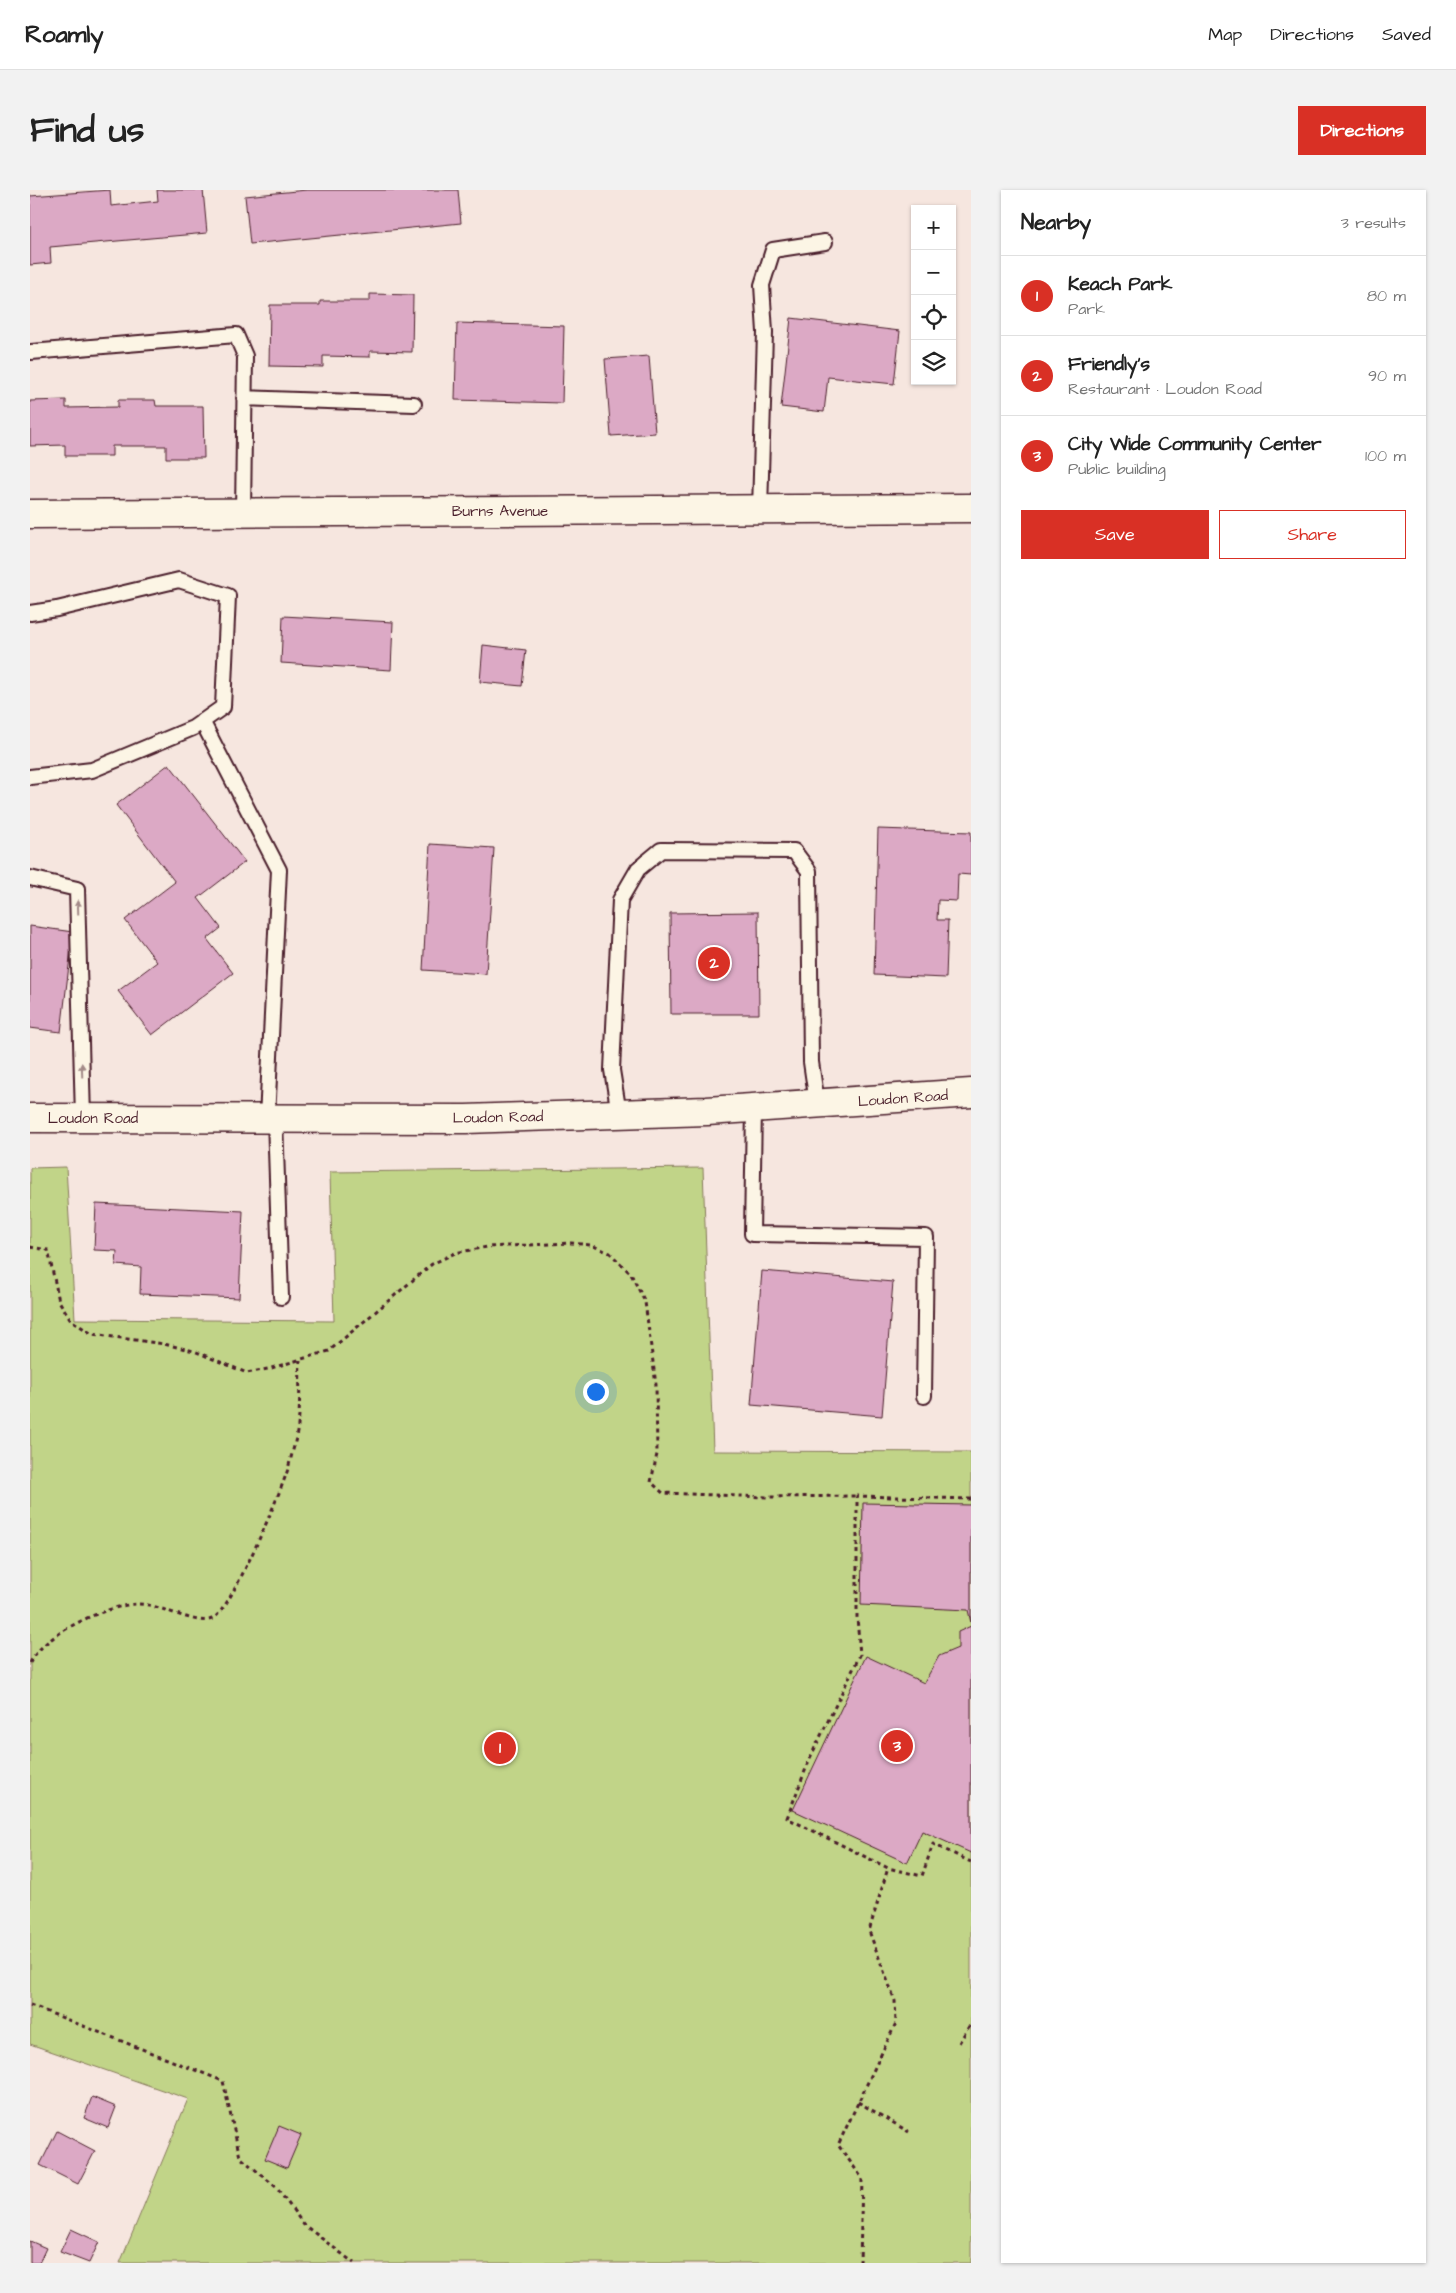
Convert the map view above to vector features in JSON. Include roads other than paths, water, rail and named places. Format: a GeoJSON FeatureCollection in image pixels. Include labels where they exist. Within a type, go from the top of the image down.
{"type":"FeatureCollection","features":[{"type":"Feature","properties":{"kind":"main road","name":"Burns Avenue"},"geometry":{"type":"LineString","coordinates":[[30,514],[971,508]]}},
{"type":"Feature","properties":{"kind":"main road","name":"Loudon Road"},"geometry":{"type":"LineString","coordinates":[[30,1118],[466,1119],[754,1108],[969,1094]]}},
{"type":"Feature","properties":{"kind":"lane"},"geometry":{"type":"LineString","coordinates":[[760,510],[765,332],[762,285],[773,250],[825,242]]}},
{"type":"Feature","properties":{"kind":"lane"},"geometry":{"type":"LineString","coordinates":[[31,352],[236,335],[245,356],[243,513]]}},
{"type":"Feature","properties":{"kind":"lane"},"geometry":{"type":"LineString","coordinates":[[244,398],[414,404]]}},
{"type":"Feature","properties":{"kind":"lane"},"geometry":{"type":"LineString","coordinates":[[30,613],[57,609],[179,580],[228,596],[223,707],[193,728],[92,770],[30,777]]}},
{"type":"Feature","properties":{"kind":"lane"},"geometry":{"type":"LineString","coordinates":[[202,721],[279,870],[271,1119],[281,1297]]}},
{"type":"Feature","properties":{"kind":"lane"},"geometry":{"type":"LineString","coordinates":[[619,1114],[612,1070],[620,900],[638,869],[661,850],[794,850],[809,871],[811,1062],[817,1104]]}},
{"type":"Feature","properties":{"kind":"lane"},"geometry":{"type":"LineString","coordinates":[[30,878],[77,889],[83,1118]]}},
{"type":"Feature","properties":{"kind":"lane"},"geometry":{"type":"LineString","coordinates":[[754,1108],[752,1234],[926,1237],[924,1396]]}},
{"type":"Feature","properties":{"kind":"place","name":"Friendly's"},"geometry":{"type":"Point","coordinates":[714,963]}},
{"type":"Feature","properties":{"kind":"place","name":"City Wide Community Center"},"geometry":{"type":"Point","coordinates":[897,1746]}},
{"type":"Feature","properties":{"kind":"place","name":"Keach Park"},"geometry":{"type":"Point","coordinates":[500,1748]}}]}
